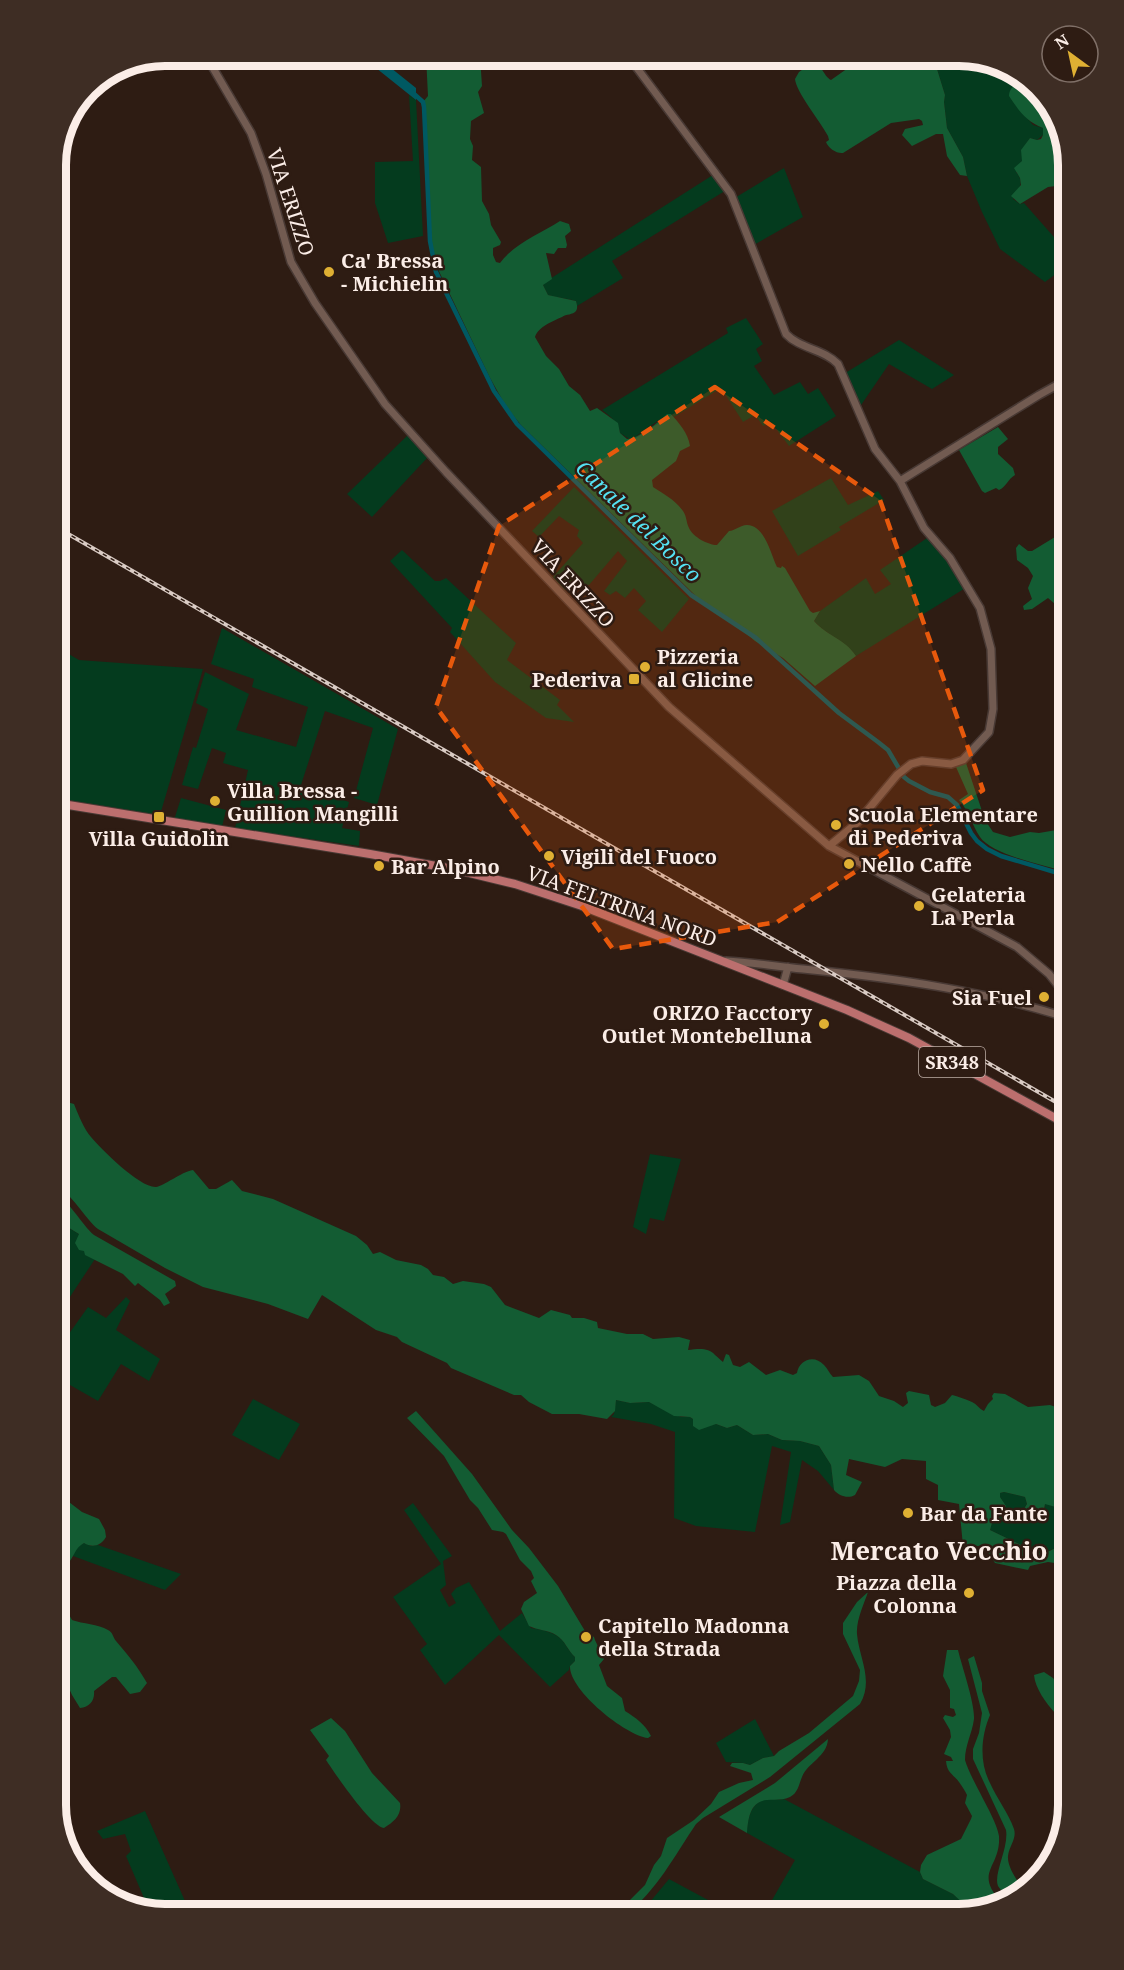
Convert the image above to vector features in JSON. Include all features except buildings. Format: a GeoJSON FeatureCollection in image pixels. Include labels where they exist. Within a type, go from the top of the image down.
{"type":"FeatureCollection","features":[{"type":"Feature","properties":{"kind":"main road","name":"VIA ERIZZO"},"geometry":{"type":"LineString","coordinates":[[212,66],[252,133],[291,262],[315,303],[390,411],[585,621],[669,707],[829,846],[1017,947],[1050,974],[1058,984]]}},
{"type":"Feature","properties":{"kind":"main road"},"geometry":{"type":"LineString","coordinates":[[635,66],[731,194],[786,334],[826,355],[837,364],[875,449],[900,481],[924,528],[950,558],[980,608],[992,648],[991,728],[986,736],[968,756],[957,763],[922,761],[911,764],[902,771],[857,823],[829,846]]}},
{"type":"Feature","properties":{"kind":"main road"},"geometry":{"type":"LineString","coordinates":[[900,481],[1038,395],[1058,386]]}},
{"type":"Feature","properties":{"kind":"main road","name":"VIA FELTRINA NORD"},"geometry":{"type":"LineString","coordinates":[[66,805],[453,869],[515,884],[555,897],[722,960],[879,976],[960,989],[1058,1014]]}},
{"type":"Feature","properties":{"kind":"main road","name":"SR348"},"geometry":{"type":"LineString","coordinates":[[722,960],[909,1038],[1058,1120]]}},
{"type":"Feature","properties":{"kind":"main road"},"geometry":{"type":"LineString","coordinates":[[783,985],[788,967]]}},
{"type":"Feature","properties":{"kind":"main road","name":"VIA FELTRINA NORD"},"geometry":{"type":"LineString","coordinates":[[1053,1012],[1058,1012]]}},
{"type":"Feature","properties":{"kind":"highlighted area"},"geometry":{"type":"Polygon","coordinates":[[[715,387],[880,500],[983,790],[777,922],[613,949],[436,707],[499,526],[715,387]]]}},
{"type":"Feature","properties":{"kind":"green space"},"geometry":{"type":"Polygon","coordinates":[[[426,66],[481,66],[482,86],[478,92],[484,113],[471,121],[470,139],[473,146],[472,160],[481,167],[482,201],[489,214],[491,225],[501,242],[493,248],[496,262],[500,263],[520,244],[560,221],[569,224],[571,231],[565,236],[566,248],[558,248],[554,254],[546,253],[552,279],[543,285],[548,295],[576,301],[577,309],[546,325],[535,337],[546,356],[559,369],[569,386],[580,395],[590,411],[597,408],[618,423],[620,433],[627,439],[642,433],[667,414],[671,414],[677,421],[690,446],[680,451],[676,461],[652,480],[653,487],[680,507],[691,531],[705,542],[717,545],[729,531],[744,525],[753,526],[763,535],[777,567],[785,568],[810,611],[813,613],[820,611],[814,621],[846,645],[856,656],[815,686],[783,658],[755,641],[731,620],[697,597],[521,425],[507,408],[490,378],[436,265],[432,247],[423,102],[428,96],[426,66]]]}},
{"type":"Feature","properties":{"kind":"green space"},"geometry":{"type":"Polygon","coordinates":[[[808,66],[819,66],[831,80],[851,66],[936,66],[945,95],[947,128],[963,157],[967,176],[960,175],[947,156],[943,134],[936,134],[912,146],[902,135],[905,129],[923,125],[919,119],[891,123],[843,153],[836,152],[826,142],[829,140],[828,136],[804,99],[795,79],[799,72],[808,66]]]}},
{"type":"Feature","properties":{"kind":"green space"},"geometry":{"type":"Polygon","coordinates":[[[936,66],[965,66],[991,71],[1020,88],[1011,99],[1033,125],[1043,128],[1043,135],[1037,140],[1030,138],[1024,147],[1022,161],[1016,172],[1020,179],[1020,186],[1013,199],[1020,204],[1024,203],[1058,242],[1058,272],[1045,282],[1000,249],[967,176],[963,157],[947,128],[945,95],[936,66]]]}},
{"type":"Feature","properties":{"kind":"green space"},"geometry":{"type":"Polygon","coordinates":[[[1016,85],[1033,100],[1048,121],[1056,146],[1058,165],[1058,185],[1048,187],[1020,204],[1011,196],[1021,185],[1014,168],[1022,161],[1021,150],[1030,138],[1041,139],[1043,128],[1023,115],[1009,96],[1010,91],[1016,85]]]}},
{"type":"Feature","properties":{"kind":"green space"},"geometry":{"type":"Polygon","coordinates":[[[409,95],[416,100],[423,236],[388,243],[375,203],[375,162],[413,161],[409,95]]]}},
{"type":"Feature","properties":{"kind":"green space"},"geometry":{"type":"Polygon","coordinates":[[[95,96],[72,133],[86,105],[95,96]]]}},
{"type":"Feature","properties":{"kind":"green space"},"geometry":{"type":"Polygon","coordinates":[[[784,168],[803,217],[752,246],[733,199],[784,168]]]}},
{"type":"Feature","properties":{"kind":"green space"},"geometry":{"type":"Polygon","coordinates":[[[716,173],[728,189],[612,261],[623,278],[577,306],[576,301],[548,295],[543,285],[545,282],[716,173]]]}},
{"type":"Feature","properties":{"kind":"green space"},"geometry":{"type":"Polygon","coordinates":[[[746,318],[763,344],[756,349],[762,361],[754,366],[774,395],[800,382],[808,394],[818,388],[836,416],[789,446],[771,422],[763,426],[755,415],[743,422],[721,388],[674,417],[671,414],[662,418],[631,440],[620,433],[616,423],[602,410],[728,333],[726,328],[746,318]]]}},
{"type":"Feature","properties":{"kind":"green space"},"geometry":{"type":"Polygon","coordinates":[[[899,340],[954,375],[932,389],[889,364],[857,411],[842,375],[899,340]]]}},
{"type":"Feature","properties":{"kind":"green space"},"geometry":{"type":"Polygon","coordinates":[[[998,427],[1008,439],[998,447],[998,454],[1013,468],[1015,475],[1001,489],[996,488],[985,493],[959,450],[998,427]]]}},
{"type":"Feature","properties":{"kind":"green space"},"geometry":{"type":"Polygon","coordinates":[[[408,435],[428,457],[372,517],[347,494],[408,435]]]}},
{"type":"Feature","properties":{"kind":"green space"},"geometry":{"type":"Polygon","coordinates":[[[831,478],[848,505],[878,491],[884,500],[839,527],[841,530],[798,556],[772,511],[831,478]]]}},
{"type":"Feature","properties":{"kind":"green space"},"geometry":{"type":"Polygon","coordinates":[[[574,487],[689,599],[662,632],[638,610],[646,601],[634,588],[625,598],[616,591],[610,595],[604,591],[627,561],[618,551],[589,585],[581,584],[576,579],[565,590],[553,577],[583,543],[577,536],[579,530],[559,516],[539,537],[532,531],[574,487]]]}},
{"type":"Feature","properties":{"kind":"green space"},"geometry":{"type":"Polygon","coordinates":[[[930,536],[967,587],[856,656],[846,645],[814,621],[820,611],[866,578],[875,594],[891,584],[880,570],[930,536]]]}},
{"type":"Feature","properties":{"kind":"green space"},"geometry":{"type":"Polygon","coordinates":[[[1055,537],[1058,541],[1058,607],[1048,598],[1032,609],[1024,610],[1023,606],[1032,599],[1028,588],[1033,576],[1028,568],[1017,560],[1016,548],[1019,544],[1028,551],[1032,551],[1055,537]]]}},
{"type":"Feature","properties":{"kind":"green space"},"geometry":{"type":"Polygon","coordinates":[[[402,550],[435,581],[446,578],[516,643],[507,660],[560,700],[557,705],[574,722],[546,718],[495,682],[450,632],[452,628],[390,561],[402,550]]]}},
{"type":"Feature","properties":{"kind":"green space"},"geometry":{"type":"Polygon","coordinates":[[[222,628],[398,729],[377,805],[354,798],[373,728],[325,711],[301,785],[349,802],[342,828],[360,831],[359,846],[235,828],[248,770],[223,763],[226,753],[212,748],[198,789],[182,785],[193,747],[196,748],[208,709],[196,703],[205,672],[249,694],[236,730],[296,747],[308,707],[252,687],[254,679],[211,664],[222,628]]]}},
{"type":"Feature","properties":{"kind":"green space"},"geometry":{"type":"Polygon","coordinates":[[[67,653],[79,660],[203,669],[160,815],[66,800],[67,653]]]}},
{"type":"Feature","properties":{"kind":"green space"},"geometry":{"type":"Polygon","coordinates":[[[966,763],[985,820],[993,832],[1010,837],[1030,832],[1058,830],[1058,869],[1008,854],[986,843],[980,837],[959,800],[968,794],[956,767],[966,763]]]}},
{"type":"Feature","properties":{"kind":"green space"},"geometry":{"type":"Polygon","coordinates":[[[181,798],[226,810],[222,827],[174,820],[181,798]]]}},
{"type":"Feature","properties":{"kind":"green space"},"geometry":{"type":"Polygon","coordinates":[[[66,1102],[74,1104],[86,1130],[96,1143],[121,1167],[149,1186],[159,1186],[193,1170],[209,1189],[216,1189],[232,1180],[242,1191],[273,1199],[356,1236],[367,1245],[373,1254],[380,1252],[396,1260],[421,1265],[433,1275],[444,1277],[453,1284],[463,1281],[484,1284],[491,1287],[505,1305],[539,1318],[551,1310],[570,1315],[572,1318],[584,1318],[597,1322],[598,1328],[627,1334],[643,1334],[653,1339],[679,1337],[690,1340],[688,1350],[703,1349],[712,1352],[723,1362],[726,1354],[729,1355],[733,1365],[740,1367],[749,1362],[766,1375],[780,1370],[793,1375],[804,1362],[812,1359],[824,1365],[833,1377],[859,1375],[869,1381],[879,1396],[903,1407],[908,1403],[906,1393],[909,1391],[929,1395],[931,1405],[935,1407],[945,1403],[952,1395],[972,1402],[984,1411],[993,1399],[994,1393],[1005,1394],[1028,1407],[1050,1405],[1058,1408],[1058,1508],[1045,1504],[1043,1515],[1025,1520],[1019,1517],[1027,1504],[1025,1497],[1000,1493],[1006,1506],[992,1523],[990,1530],[1038,1553],[1047,1552],[1058,1546],[1058,1564],[1048,1562],[1030,1566],[1028,1570],[995,1563],[984,1546],[963,1546],[959,1504],[938,1500],[938,1485],[926,1479],[926,1461],[902,1459],[885,1467],[849,1459],[846,1475],[862,1482],[855,1495],[849,1497],[838,1494],[834,1490],[831,1465],[819,1446],[800,1441],[782,1440],[768,1434],[753,1435],[737,1425],[727,1428],[716,1424],[699,1430],[693,1426],[693,1419],[690,1417],[674,1416],[649,1402],[630,1403],[616,1400],[615,1411],[607,1419],[579,1414],[552,1414],[521,1395],[514,1395],[451,1368],[447,1363],[402,1342],[397,1337],[376,1330],[322,1295],[308,1319],[268,1304],[203,1287],[98,1229],[67,1194],[66,1102]]]}},
{"type":"Feature","properties":{"kind":"green space"},"geometry":{"type":"Polygon","coordinates":[[[650,1154],[681,1159],[664,1221],[650,1218],[646,1234],[633,1227],[650,1154]]]}},
{"type":"Feature","properties":{"kind":"green space"},"geometry":{"type":"Polygon","coordinates":[[[66,1203],[94,1235],[175,1281],[176,1286],[165,1294],[170,1303],[164,1306],[160,1300],[138,1283],[135,1286],[123,1274],[85,1255],[75,1243],[79,1234],[66,1226],[66,1203]]]}},
{"type":"Feature","properties":{"kind":"green space"},"geometry":{"type":"Polygon","coordinates":[[[66,1226],[79,1234],[83,1249],[95,1259],[66,1303],[66,1226]]]}},
{"type":"Feature","properties":{"kind":"green space"},"geometry":{"type":"Polygon","coordinates":[[[126,1297],[130,1301],[116,1330],[160,1359],[149,1381],[121,1364],[98,1401],[66,1383],[66,1338],[88,1307],[106,1318],[126,1297]]]}},
{"type":"Feature","properties":{"kind":"green space"},"geometry":{"type":"Polygon","coordinates":[[[253,1399],[300,1424],[279,1460],[232,1435],[253,1399]]]}},
{"type":"Feature","properties":{"kind":"green space"},"geometry":{"type":"Polygon","coordinates":[[[616,1400],[630,1403],[649,1402],[681,1417],[690,1417],[693,1419],[693,1426],[716,1424],[727,1428],[737,1425],[753,1435],[768,1434],[782,1440],[800,1441],[819,1446],[831,1465],[834,1490],[818,1471],[802,1460],[790,1522],[780,1525],[791,1452],[772,1446],[755,1532],[696,1526],[674,1518],[675,1432],[651,1424],[611,1417],[614,1414],[616,1400]]]}},
{"type":"Feature","properties":{"kind":"green space"},"geometry":{"type":"Polygon","coordinates":[[[416,1411],[472,1474],[512,1530],[558,1586],[585,1631],[594,1637],[604,1659],[599,1665],[607,1686],[622,1698],[625,1711],[643,1725],[651,1736],[648,1738],[626,1729],[600,1710],[588,1699],[572,1676],[570,1666],[575,1661],[575,1657],[562,1640],[553,1633],[529,1626],[521,1609],[524,1602],[537,1593],[531,1581],[534,1578],[531,1571],[520,1560],[506,1534],[492,1530],[470,1500],[444,1456],[407,1418],[416,1411]]]}},
{"type":"Feature","properties":{"kind":"green space"},"geometry":{"type":"Polygon","coordinates":[[[1000,1493],[1025,1497],[1027,1504],[1020,1514],[1022,1519],[1029,1521],[1045,1512],[1045,1504],[1058,1507],[1058,1546],[1047,1552],[1038,1553],[990,1530],[992,1523],[1006,1507],[1000,1493]]]}},
{"type":"Feature","properties":{"kind":"green space"},"geometry":{"type":"Polygon","coordinates":[[[66,1500],[82,1512],[99,1519],[106,1537],[96,1545],[84,1543],[81,1545],[67,1564],[66,1500]]]}},
{"type":"Feature","properties":{"kind":"green space"},"geometry":{"type":"Polygon","coordinates":[[[413,1503],[452,1556],[443,1561],[446,1585],[440,1590],[449,1607],[456,1603],[451,1594],[456,1588],[469,1582],[500,1631],[522,1613],[531,1628],[557,1635],[575,1657],[569,1670],[550,1687],[499,1635],[445,1685],[420,1650],[427,1644],[393,1597],[441,1564],[404,1510],[413,1503]]]}},
{"type":"Feature","properties":{"kind":"green space"},"geometry":{"type":"Polygon","coordinates":[[[84,1543],[91,1546],[98,1545],[181,1574],[165,1590],[73,1556],[76,1547],[84,1543]]]}},
{"type":"Feature","properties":{"kind":"green space"},"geometry":{"type":"Polygon","coordinates":[[[868,1592],[857,1629],[866,1678],[864,1695],[860,1704],[770,1777],[703,1818],[696,1824],[647,1895],[638,1904],[626,1904],[645,1885],[661,1856],[667,1838],[694,1820],[711,1804],[719,1792],[739,1783],[753,1780],[751,1773],[730,1766],[732,1763],[750,1765],[763,1758],[774,1756],[809,1733],[853,1696],[859,1681],[860,1670],[843,1634],[843,1623],[857,1602],[868,1592]]]}},
{"type":"Feature","properties":{"kind":"green space"},"geometry":{"type":"Polygon","coordinates":[[[66,1610],[72,1620],[100,1626],[111,1632],[147,1683],[140,1692],[130,1694],[116,1677],[112,1677],[94,1691],[93,1700],[89,1705],[80,1708],[66,1682],[66,1610]]]}},
{"type":"Feature","properties":{"kind":"green space"},"geometry":{"type":"Polygon","coordinates":[[[947,1650],[958,1650],[968,1685],[974,1719],[965,1760],[994,1820],[999,1836],[996,1856],[989,1877],[997,1896],[972,1903],[963,1904],[953,1894],[923,1879],[920,1872],[927,1855],[961,1839],[972,1816],[965,1803],[967,1795],[948,1768],[946,1761],[953,1761],[951,1757],[944,1754],[951,1737],[943,1718],[945,1715],[953,1717],[956,1715],[954,1709],[950,1708],[950,1690],[943,1676],[947,1650]]]}},
{"type":"Feature","properties":{"kind":"green space"},"geometry":{"type":"Polygon","coordinates":[[[974,1656],[990,1715],[982,1749],[986,1775],[1015,1833],[1008,1860],[1019,1883],[1004,1893],[999,1888],[997,1881],[1006,1830],[973,1759],[973,1749],[979,1733],[982,1713],[968,1659],[974,1656]]]}},
{"type":"Feature","properties":{"kind":"green space"},"geometry":{"type":"Polygon","coordinates":[[[1044,1672],[1058,1684],[1058,1714],[1045,1700],[1034,1675],[1044,1672]]]}},
{"type":"Feature","properties":{"kind":"green space"},"geometry":{"type":"Polygon","coordinates":[[[331,1718],[345,1731],[372,1773],[400,1803],[397,1818],[384,1828],[371,1819],[353,1798],[326,1760],[329,1756],[310,1730],[331,1718]]]}},
{"type":"Feature","properties":{"kind":"green space"},"geometry":{"type":"Polygon","coordinates":[[[755,1719],[774,1756],[763,1758],[750,1765],[726,1762],[716,1743],[755,1719]]]}},
{"type":"Feature","properties":{"kind":"green space"},"geometry":{"type":"Polygon","coordinates":[[[828,1739],[821,1755],[808,1767],[793,1795],[784,1799],[761,1801],[753,1807],[747,1833],[719,1817],[775,1783],[828,1739]]]}},
{"type":"Feature","properties":{"kind":"green space"},"geometry":{"type":"Polygon","coordinates":[[[784,1799],[920,1872],[923,1879],[953,1894],[964,1904],[770,1904],[795,1860],[747,1833],[752,1810],[759,1802],[784,1799]]]}},
{"type":"Feature","properties":{"kind":"green space"},"geometry":{"type":"Polygon","coordinates":[[[145,1811],[186,1904],[146,1902],[126,1856],[131,1851],[125,1834],[103,1839],[97,1831],[145,1811]]]}},
{"type":"Feature","properties":{"kind":"green space"},"geometry":{"type":"Polygon","coordinates":[[[669,1879],[715,1904],[648,1904],[669,1879]]]}},
{"type":"Feature","properties":{"kind":"water"},"geometry":{"type":"Polygon","coordinates":[[[374,66],[388,66],[416,88],[416,100],[374,66]]]}},
{"type":"Feature","properties":{"kind":"waterway","name":"Canale del Bosco"},"geometry":{"type":"LineString","coordinates":[[413,93],[423,102],[424,107],[430,241],[436,272],[494,391],[517,424],[691,595],[756,638],[839,713],[888,750],[904,777],[909,781],[930,792],[948,797],[957,805],[977,841],[1001,856],[1058,873]]}},
{"type":"Feature","properties":{"kind":"railway"},"geometry":{"type":"LineString","coordinates":[[66,533],[1058,1103]]}},
{"type":"Feature","properties":{"kind":"place","name":"Ca' Bressa - Michielin"},"geometry":{"type":"Point","coordinates":[329,272]}},
{"type":"Feature","properties":{"kind":"place","name":"Pizzeria al Glicine"},"geometry":{"type":"Point","coordinates":[645,667]}},
{"type":"Feature","properties":{"kind":"place","name":"Pederiva"},"geometry":{"type":"Point","coordinates":[634,679]}},
{"type":"Feature","properties":{"kind":"place","name":"Villa Bressa - Guillion Mangilli"},"geometry":{"type":"Point","coordinates":[215,801]}},
{"type":"Feature","properties":{"kind":"place","name":"Villa Guidolin"},"geometry":{"type":"Point","coordinates":[159,817]}},
{"type":"Feature","properties":{"kind":"place","name":"Scuola Elementare di Pederiva"},"geometry":{"type":"Point","coordinates":[836,825]}},
{"type":"Feature","properties":{"kind":"place","name":"Vigili del Fuoco"},"geometry":{"type":"Point","coordinates":[549,856]}},
{"type":"Feature","properties":{"kind":"place","name":"Nello Caffè"},"geometry":{"type":"Point","coordinates":[849,864]}},
{"type":"Feature","properties":{"kind":"place","name":"Bar Alpino"},"geometry":{"type":"Point","coordinates":[379,866]}},
{"type":"Feature","properties":{"kind":"place","name":"Gelateria La Perla"},"geometry":{"type":"Point","coordinates":[919,906]}},
{"type":"Feature","properties":{"kind":"place","name":"Sia Fuel"},"geometry":{"type":"Point","coordinates":[1044,997]}},
{"type":"Feature","properties":{"kind":"place","name":"ORIZO Facctory Outlet Montebelluna"},"geometry":{"type":"Point","coordinates":[824,1024]}},
{"type":"Feature","properties":{"kind":"place","name":"Bar da Fante"},"geometry":{"type":"Point","coordinates":[908,1513]}},
{"type":"Feature","properties":{"kind":"place","name":"Piazza della Colonna"},"geometry":{"type":"Point","coordinates":[969,1593]}},
{"type":"Feature","properties":{"kind":"place","name":"Capitello Madonna della Strada"},"geometry":{"type":"Point","coordinates":[586,1637]}},
{"type":"Feature","properties":{"kind":"district","name":"Mercato Vecchio"},"geometry":{"type":"Point","coordinates":[939,1550]}}]}
